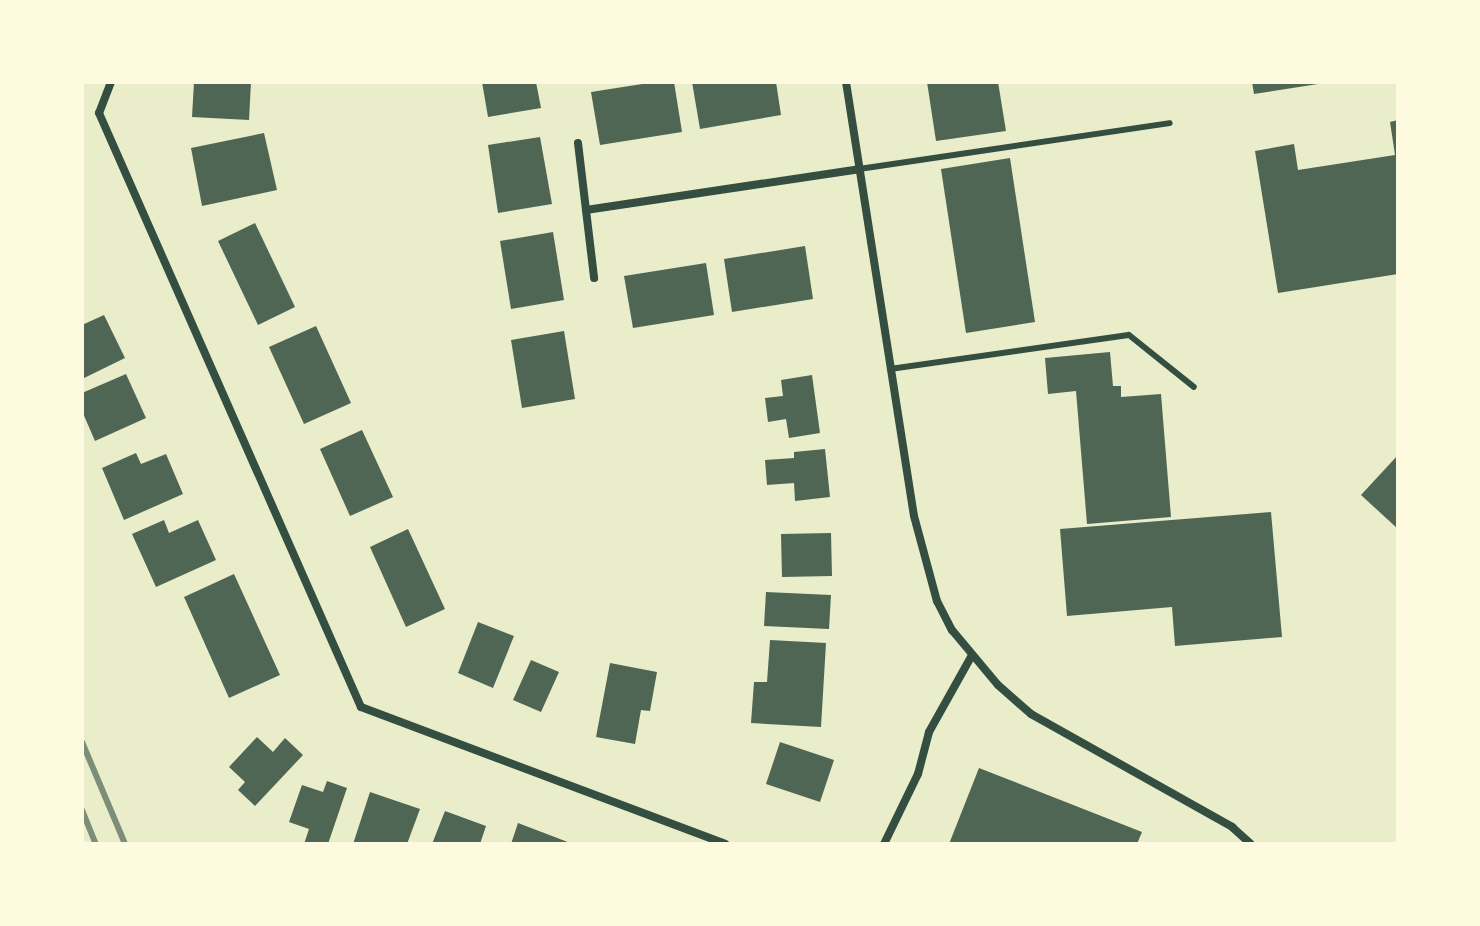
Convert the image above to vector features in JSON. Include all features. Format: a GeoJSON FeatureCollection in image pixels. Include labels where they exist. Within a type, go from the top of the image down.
{"type":"FeatureCollection","features":[{"type":"Feature","properties":{"kind":"street"},"geometry":{"type":"LineString","coordinates":[[111,82],[99,113],[361,707],[725,844]]}},
{"type":"Feature","properties":{"kind":"street"},"geometry":{"type":"LineString","coordinates":[[846,82],[914,516],[937,601],[971,657],[1031,714],[1232,827],[1251,844]]}},
{"type":"Feature","properties":{"kind":"street"},"geometry":{"type":"LineString","coordinates":[[578,143],[594,278]]}},
{"type":"Feature","properties":{"kind":"street"},"geometry":{"type":"LineString","coordinates":[[586,210],[859,169]]}},
{"type":"Feature","properties":{"kind":"street"},"geometry":{"type":"LineString","coordinates":[[884,844],[918,774],[929,732],[971,657]]}},
{"type":"Feature","properties":{"kind":"lane"},"geometry":{"type":"LineString","coordinates":[[859,169],[1170,123]]}},
{"type":"Feature","properties":{"kind":"lane"},"geometry":{"type":"LineString","coordinates":[[890,369],[1129,335],[1194,387]]}},
{"type":"Feature","properties":{"kind":"building"},"geometry":{"type":"Polygon","coordinates":[[[194,82],[251,82],[249,120],[192,117],[194,82]]]}},
{"type":"Feature","properties":{"kind":"building"},"geometry":{"type":"Polygon","coordinates":[[[482,82],[536,82],[541,108],[488,117],[482,82]]]}},
{"type":"Feature","properties":{"kind":"building"},"geometry":{"type":"Polygon","coordinates":[[[674,82],[682,132],[600,145],[591,92],[674,82]]]}},
{"type":"Feature","properties":{"kind":"building"},"geometry":{"type":"Polygon","coordinates":[[[692,82],[776,82],[781,115],[700,129],[692,82]]]}},
{"type":"Feature","properties":{"kind":"building"},"geometry":{"type":"Polygon","coordinates":[[[927,82],[998,82],[1006,131],[936,141],[927,82]]]}},
{"type":"Feature","properties":{"kind":"building"},"geometry":{"type":"Polygon","coordinates":[[[1252,82],[1318,82],[1318,84],[1254,94],[1252,82]]]}},
{"type":"Feature","properties":{"kind":"building"},"geometry":{"type":"Polygon","coordinates":[[[1398,120],[1398,274],[1278,293],[1255,151],[1294,144],[1298,170],[1395,155],[1390,122],[1398,120]]]}},
{"type":"Feature","properties":{"kind":"building"},"geometry":{"type":"Polygon","coordinates":[[[264,133],[277,190],[202,206],[191,148],[264,133]]]}},
{"type":"Feature","properties":{"kind":"building"},"geometry":{"type":"Polygon","coordinates":[[[540,137],[552,204],[498,213],[488,145],[540,137]]]}},
{"type":"Feature","properties":{"kind":"building"},"geometry":{"type":"Polygon","coordinates":[[[1010,158],[1035,322],[966,333],[941,169],[1010,158]]]}},
{"type":"Feature","properties":{"kind":"building"},"geometry":{"type":"Polygon","coordinates":[[[255,223],[295,307],[258,325],[218,241],[255,223]]]}},
{"type":"Feature","properties":{"kind":"building"},"geometry":{"type":"Polygon","coordinates":[[[553,232],[564,300],[511,309],[500,241],[553,232]]]}},
{"type":"Feature","properties":{"kind":"building"},"geometry":{"type":"Polygon","coordinates":[[[805,246],[813,299],[732,312],[724,259],[805,246]]]}},
{"type":"Feature","properties":{"kind":"building"},"geometry":{"type":"Polygon","coordinates":[[[706,263],[714,315],[633,328],[624,276],[706,263]]]}},
{"type":"Feature","properties":{"kind":"building"},"geometry":{"type":"Polygon","coordinates":[[[104,315],[125,358],[82,379],[82,325],[104,315]]]}},
{"type":"Feature","properties":{"kind":"building"},"geometry":{"type":"Polygon","coordinates":[[[316,326],[351,403],[304,424],[269,347],[316,326]]]}},
{"type":"Feature","properties":{"kind":"building"},"geometry":{"type":"Polygon","coordinates":[[[564,331],[575,399],[522,408],[511,340],[564,331]]]}},
{"type":"Feature","properties":{"kind":"building"},"geometry":{"type":"Polygon","coordinates":[[[1110,352],[1113,386],[1121,386],[1121,397],[1161,394],[1171,517],[1087,524],[1076,391],[1048,394],[1045,358],[1110,352]]]}},
{"type":"Feature","properties":{"kind":"building"},"geometry":{"type":"Polygon","coordinates":[[[126,374],[146,418],[95,441],[82,411],[82,393],[126,374]]]}},
{"type":"Feature","properties":{"kind":"building"},"geometry":{"type":"Polygon","coordinates":[[[812,375],[820,433],[789,438],[786,419],[768,422],[765,398],[783,396],[781,380],[812,375]]]}},
{"type":"Feature","properties":{"kind":"building"},"geometry":{"type":"Polygon","coordinates":[[[362,430],[393,497],[350,516],[320,449],[362,430]]]}},
{"type":"Feature","properties":{"kind":"building"},"geometry":{"type":"Polygon","coordinates":[[[825,449],[830,497],[795,501],[794,483],[767,485],[765,460],[794,458],[794,452],[825,449]]]}},
{"type":"Feature","properties":{"kind":"building"},"geometry":{"type":"Polygon","coordinates":[[[136,453],[141,464],[166,454],[183,494],[124,520],[102,468],[136,453]]]}},
{"type":"Feature","properties":{"kind":"building"},"geometry":{"type":"Polygon","coordinates":[[[1398,455],[1398,529],[1361,495],[1398,455]]]}},
{"type":"Feature","properties":{"kind":"building"},"geometry":{"type":"Polygon","coordinates":[[[1271,512],[1282,637],[1175,646],[1172,607],[1067,616],[1060,529],[1271,512]]]}},
{"type":"Feature","properties":{"kind":"building"},"geometry":{"type":"Polygon","coordinates":[[[164,520],[169,533],[198,520],[216,560],[156,587],[132,534],[164,520]]]}},
{"type":"Feature","properties":{"kind":"building"},"geometry":{"type":"Polygon","coordinates":[[[408,529],[445,609],[406,627],[370,547],[408,529]]]}},
{"type":"Feature","properties":{"kind":"building"},"geometry":{"type":"Polygon","coordinates":[[[831,533],[832,576],[782,577],[781,534],[831,533]]]}},
{"type":"Feature","properties":{"kind":"building"},"geometry":{"type":"Polygon","coordinates":[[[234,574],[280,675],[229,698],[184,597],[234,574]]]}},
{"type":"Feature","properties":{"kind":"building"},"geometry":{"type":"Polygon","coordinates":[[[766,592],[831,595],[829,629],[764,626],[766,592]]]}},
{"type":"Feature","properties":{"kind":"building"},"geometry":{"type":"Polygon","coordinates":[[[478,622],[514,636],[493,688],[458,673],[478,622]]]}},
{"type":"Feature","properties":{"kind":"building"},"geometry":{"type":"Polygon","coordinates":[[[770,640],[826,643],[821,727],[751,723],[754,682],[767,682],[770,640]]]}},
{"type":"Feature","properties":{"kind":"building"},"geometry":{"type":"Polygon","coordinates":[[[531,660],[559,672],[541,712],[513,700],[531,660]]]}},
{"type":"Feature","properties":{"kind":"building"},"geometry":{"type":"Polygon","coordinates":[[[610,663],[657,672],[650,711],[641,710],[635,744],[596,737],[610,663]]]}},
{"type":"Feature","properties":{"kind":"building"},"geometry":{"type":"Polygon","coordinates":[[[257,737],[273,752],[285,738],[303,755],[255,806],[238,790],[245,782],[229,767],[257,737]]]}},
{"type":"Feature","properties":{"kind":"building"},"geometry":{"type":"Polygon","coordinates":[[[780,742],[834,760],[820,802],[766,784],[780,742]]]}},
{"type":"Feature","properties":{"kind":"building"},"geometry":{"type":"Polygon","coordinates":[[[979,768],[1142,832],[1137,844],[949,844],[979,768]]]}},
{"type":"Feature","properties":{"kind":"building"},"geometry":{"type":"Polygon","coordinates":[[[327,781],[347,788],[328,844],[304,844],[309,829],[289,822],[302,785],[323,792],[327,781]]]}},
{"type":"Feature","properties":{"kind":"building"},"geometry":{"type":"Polygon","coordinates":[[[370,792],[420,809],[407,844],[353,844],[370,792]]]}},
{"type":"Feature","properties":{"kind":"building"},"geometry":{"type":"Polygon","coordinates":[[[445,811],[486,826],[480,844],[432,844],[445,811]]]}},
{"type":"Feature","properties":{"kind":"building"},"geometry":{"type":"Polygon","coordinates":[[[518,823],[573,844],[511,844],[518,823]]]}},
{"type":"Feature","properties":{"kind":"railway"},"geometry":{"type":"LineString","coordinates":[[82,742],[125,844]]}},
{"type":"Feature","properties":{"kind":"railway"},"geometry":{"type":"LineString","coordinates":[[82,810],[96,844]]}}]}
